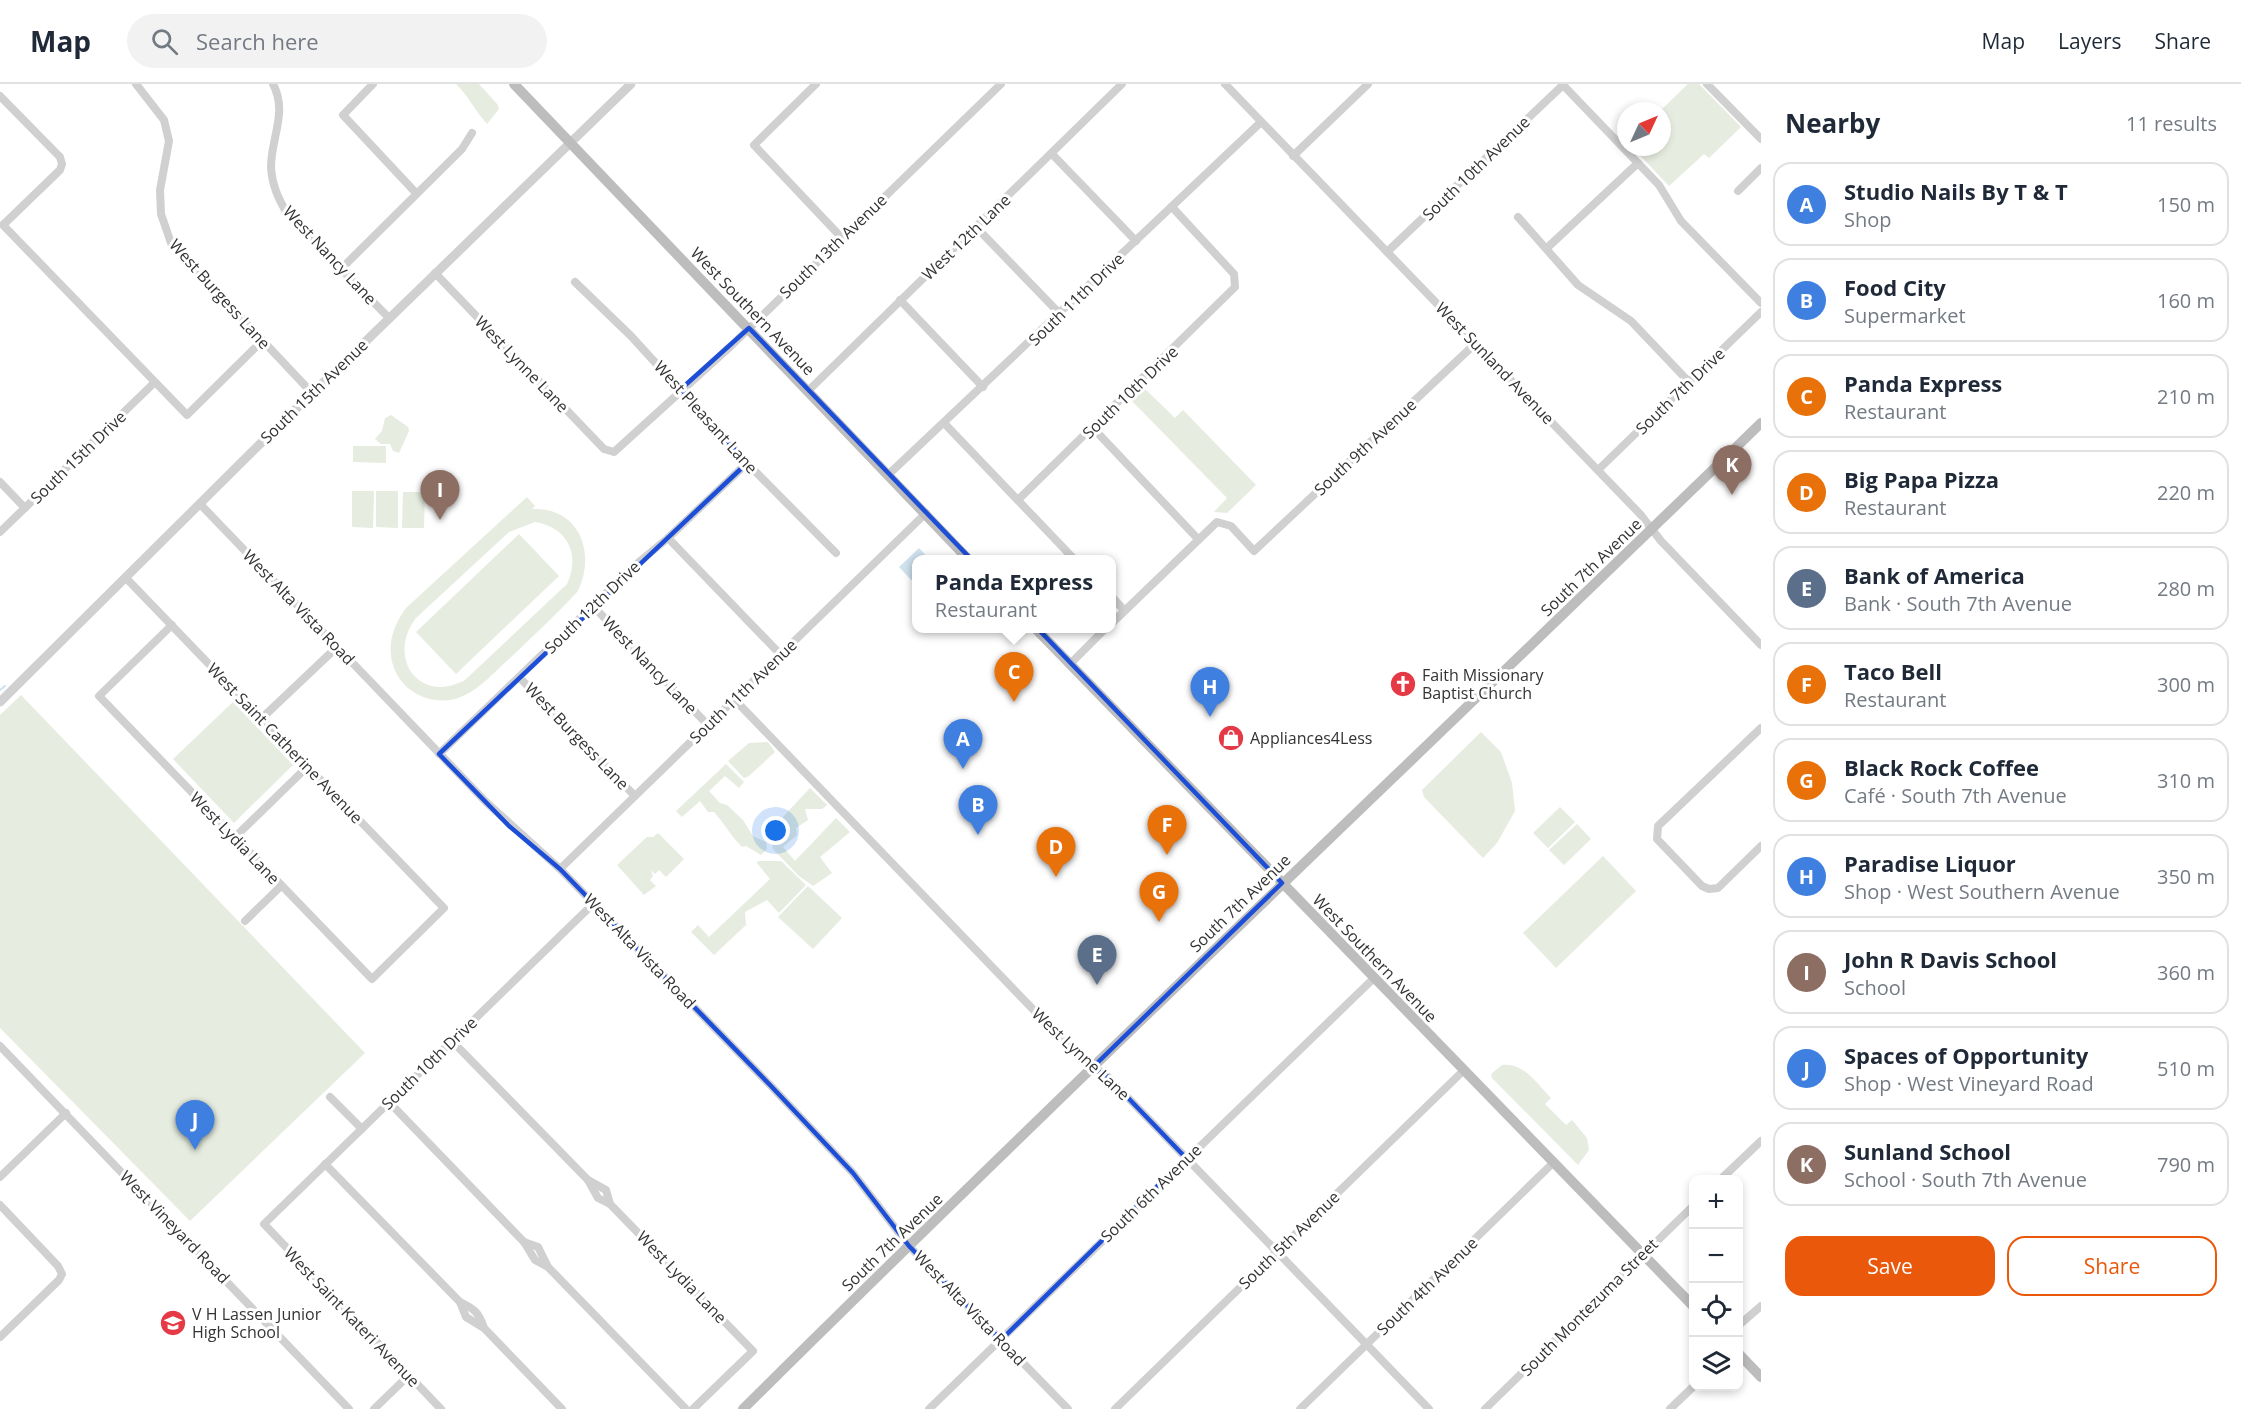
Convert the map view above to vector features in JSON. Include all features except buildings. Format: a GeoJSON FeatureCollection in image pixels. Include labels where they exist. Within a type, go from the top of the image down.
{"type":"FeatureCollection","features":[{"type":"Feature","properties":{"kind":"main road","name":"West Southern Avenue"},"geometry":{"type":"LineString","coordinates":[[514,84],[964,555]]}},
{"type":"Feature","properties":{"kind":"main road","name":"South 7th Avenue"},"geometry":{"type":"LineString","coordinates":[[743,1409],[1282,883],[1761,423]]}},
{"type":"Feature","properties":{"kind":"main road","name":"West Southern Avenue"},"geometry":{"type":"LineString","coordinates":[[1040,633],[1689,1302]]}},
{"type":"Feature","properties":{"kind":"main road"},"geometry":{"type":"LineString","coordinates":[[1743,1358],[1761,1377]]}},
{"type":"Feature","properties":{"kind":"street","name":"West Burgess Lane"},"geometry":{"type":"LineString","coordinates":[[136,84],[164,120],[169,141],[160,190],[161,214],[171,243],[312,393]]}},
{"type":"Feature","properties":{"kind":"street","name":"West Nancy Lane"},"geometry":{"type":"LineString","coordinates":[[273,84],[279,102],[279,122],[271,165],[278,198],[288,215],[389,318]]}},
{"type":"Feature","properties":{"kind":"street"},"geometry":{"type":"LineString","coordinates":[[373,84],[343,115],[416,193]]}},
{"type":"Feature","properties":{"kind":"street","name":"South 15th Avenue"},"geometry":{"type":"LineString","coordinates":[[0,702],[312,393],[631,84]]}},
{"type":"Feature","properties":{"kind":"street"},"geometry":{"type":"LineString","coordinates":[[816,84],[754,145],[841,237]]}},
{"type":"Feature","properties":{"kind":"street","name":"South 13th Avenue"},"geometry":{"type":"LineString","coordinates":[[610,453],[619,450],[681,389],[749,328],[1001,84]]}},
{"type":"Feature","properties":{"kind":"street","name":"West 12th Lane"},"geometry":{"type":"LineString","coordinates":[[809,390],[1122,84]]}},
{"type":"Feature","properties":{"kind":"street","name":"West Sunland Avenue"},"geometry":{"type":"LineString","coordinates":[[1225,84],[1598,470],[1761,645]]}},
{"type":"Feature","properties":{"kind":"street"},"geometry":{"type":"LineString","coordinates":[[1293,156],[1368,84]]}},
{"type":"Feature","properties":{"kind":"street"},"geometry":{"type":"LineString","coordinates":[[1707,84],[1761,139]]}},
{"type":"Feature","properties":{"kind":"street"},"geometry":{"type":"LineString","coordinates":[[1564,85],[1659,185],[1681,221],[1761,303]]}},
{"type":"Feature","properties":{"kind":"street","name":"South 10th Avenue"},"geometry":{"type":"LineString","coordinates":[[1388,252],[1564,85]]}},
{"type":"Feature","properties":{"kind":"street"},"geometry":{"type":"LineString","coordinates":[[0,96],[60,157],[62,164],[60,170],[3,225],[187,415],[262,341]]}},
{"type":"Feature","properties":{"kind":"street","name":"South 11th Drive"},"geometry":{"type":"LineString","coordinates":[[889,474],[1262,122]]}},
{"type":"Feature","properties":{"kind":"street"},"geometry":{"type":"LineString","coordinates":[[342,268],[462,149],[472,133]]}},
{"type":"Feature","properties":{"kind":"street"},"geometry":{"type":"LineString","coordinates":[[1052,154],[1136,241]]}},
{"type":"Feature","properties":{"kind":"street"},"geometry":{"type":"LineString","coordinates":[[1547,248],[1638,163]]}},
{"type":"Feature","properties":{"kind":"street"},"geometry":{"type":"LineString","coordinates":[[1738,191],[1761,168]]}},
{"type":"Feature","properties":{"kind":"street","name":"South 10th Drive"},"geometry":{"type":"LineString","coordinates":[[1018,500],[1230,294],[1237,281],[1230,269],[1172,207]]}},
{"type":"Feature","properties":{"kind":"street"},"geometry":{"type":"LineString","coordinates":[[1518,217],[1578,285],[1630,321],[1689,382]]}},
{"type":"Feature","properties":{"kind":"street"},"geometry":{"type":"LineString","coordinates":[[976,227],[1060,314]]}},
{"type":"Feature","properties":{"kind":"street","name":"West Lynne Lane"},"geometry":{"type":"LineString","coordinates":[[435,273],[610,453]]}},
{"type":"Feature","properties":{"kind":"street","name":"West Pleasant Lane"},"geometry":{"type":"LineString","coordinates":[[575,282],[591,295],[681,389],[747,463],[836,554]]}},
{"type":"Feature","properties":{"kind":"street"},"geometry":{"type":"LineString","coordinates":[[900,300],[983,387]]}},
{"type":"Feature","properties":{"kind":"street","name":"South 7th Drive"},"geometry":{"type":"LineString","coordinates":[[1598,470],[1761,312]]}},
{"type":"Feature","properties":{"kind":"street","name":"South 9th Avenue"},"geometry":{"type":"LineString","coordinates":[[1198,539],[1213,524],[1222,522],[1231,526],[1254,552],[1476,343]]}},
{"type":"Feature","properties":{"kind":"street","name":"South 15th Drive"},"geometry":{"type":"LineString","coordinates":[[0,532],[155,382]]}},
{"type":"Feature","properties":{"kind":"street"},"geometry":{"type":"LineString","coordinates":[[944,423],[1070,555]]}},
{"type":"Feature","properties":{"kind":"street"},"geometry":{"type":"LineString","coordinates":[[1093,428],[1198,539],[1116,619]]}},
{"type":"Feature","properties":{"kind":"street","name":"South 12th Drive"},"geometry":{"type":"LineString","coordinates":[[439,754],[592,605],[668,538],[747,463]]}},
{"type":"Feature","properties":{"kind":"street"},"geometry":{"type":"LineString","coordinates":[[0,482],[25,508]]}},
{"type":"Feature","properties":{"kind":"street","name":"West Alta Vista Road"},"geometry":{"type":"LineString","coordinates":[[201,505],[509,826],[560,869],[594,903],[853,1173],[909,1246],[1068,1409]]}},
{"type":"Feature","properties":{"kind":"street","name":"South 11th Avenue"},"geometry":{"type":"LineString","coordinates":[[560,869],[926,513]]}},
{"type":"Feature","properties":{"kind":"street"},"geometry":{"type":"LineString","coordinates":[[668,538],[780,654]]}},
{"type":"Feature","properties":{"kind":"street","name":"West Saint Catherine Avenue"},"geometry":{"type":"LineString","coordinates":[[126,578],[444,908],[372,979]]}},
{"type":"Feature","properties":{"kind":"street"},"geometry":{"type":"LineString","coordinates":[[1116,601],[1124,610]]}},
{"type":"Feature","properties":{"kind":"street","name":"West Nancy Lane"},"geometry":{"type":"LineString","coordinates":[[592,605],[708,725]]}},
{"type":"Feature","properties":{"kind":"street","name":"West Lydia Lane"},"geometry":{"type":"LineString","coordinates":[[172,625],[99,696],[372,979]]}},
{"type":"Feature","properties":{"kind":"street"},"geometry":{"type":"LineString","coordinates":[[1070,664],[1101,633]]}},
{"type":"Feature","properties":{"kind":"street"},"geometry":{"type":"LineString","coordinates":[[262,718],[337,647]]}},
{"type":"Feature","properties":{"kind":"street","name":"West Burgess Lane"},"geometry":{"type":"LineString","coordinates":[[519,677],[635,796]]}},
{"type":"Feature","properties":{"kind":"street","name":"West Lynne Lane"},"geometry":{"type":"LineString","coordinates":[[734,699],[1070,1048],[1092,1068],[1107,1076],[1429,1409]]}},
{"type":"Feature","properties":{"kind":"street"},"geometry":{"type":"LineString","coordinates":[[1759,733],[1658,826],[1656,832],[1657,840],[1702,886],[1709,890],[1718,888],[1761,846]]}},
{"type":"Feature","properties":{"kind":"street"},"geometry":{"type":"LineString","coordinates":[[234,838],[307,767]]}},
{"type":"Feature","properties":{"kind":"street"},"geometry":{"type":"LineString","coordinates":[[245,921],[281,886]]}},
{"type":"Feature","properties":{"kind":"street","name":"South 10th Drive"},"geometry":{"type":"LineString","coordinates":[[264,1224],[594,903]]}},
{"type":"Feature","properties":{"kind":"street","name":"South 6th Avenue"},"geometry":{"type":"LineString","coordinates":[[929,1409],[1374,978]]}},
{"type":"Feature","properties":{"kind":"street","name":"West Lydia Lane"},"geometry":{"type":"LineString","coordinates":[[452,1041],[588,1180],[598,1198],[610,1204],[753,1351],[700,1401]]}},
{"type":"Feature","properties":{"kind":"street","name":"West Vineyard Road"},"geometry":{"type":"LineString","coordinates":[[0,1046],[349,1409]]}},
{"type":"Feature","properties":{"kind":"street","name":"South 5th Avenue"},"geometry":{"type":"LineString","coordinates":[[1115,1409],[1464,1071]]}},
{"type":"Feature","properties":{"kind":"street"},"geometry":{"type":"LineString","coordinates":[[330,1097],[362,1129]]}},
{"type":"Feature","properties":{"kind":"street"},"geometry":{"type":"LineString","coordinates":[[389,1102],[524,1242],[535,1260],[548,1267],[686,1409]]}},
{"type":"Feature","properties":{"kind":"street"},"geometry":{"type":"LineString","coordinates":[[0,1177],[66,1113]]}},
{"type":"Feature","properties":{"kind":"street"},"geometry":{"type":"LineString","coordinates":[[1724,1175],[1761,1141]]}},
{"type":"Feature","properties":{"kind":"street","name":"South 4th Avenue"},"geometry":{"type":"LineString","coordinates":[[1300,1409],[1553,1163]]}},
{"type":"Feature","properties":{"kind":"street"},"geometry":{"type":"LineString","coordinates":[[325,1164],[460,1302],[466,1317],[484,1328],[562,1409]]}},
{"type":"Feature","properties":{"kind":"street"},"geometry":{"type":"LineString","coordinates":[[0,1205],[58,1266],[62,1274],[59,1280],[0,1337]]}},
{"type":"Feature","properties":{"kind":"street","name":"South Montezuma Street"},"geometry":{"type":"LineString","coordinates":[[1485,1409],[1689,1210]]}},
{"type":"Feature","properties":{"kind":"street","name":"West Saint Kateri Avenue"},"geometry":{"type":"LineString","coordinates":[[264,1224],[441,1409]]}},
{"type":"Feature","properties":{"kind":"street"},"geometry":{"type":"LineString","coordinates":[[1743,1321],[1761,1305]]}},
{"type":"Feature","properties":{"kind":"street"},"geometry":{"type":"LineString","coordinates":[[374,1409],[408,1376]]}},
{"type":"Feature","properties":{"kind":"street"},"geometry":{"type":"LineString","coordinates":[[1670,1409],[1689,1391]]}},
{"type":"Feature","properties":{"kind":"street"},"geometry":{"type":"LineString","coordinates":[[693,1409],[700,1401],[708,1409]]}},
{"type":"Feature","properties":{"kind":"highlighted area"},"geometry":{"type":"Polygon","coordinates":[[[749,328],[1282,883],[1092,1068],[1107,1076],[1186,1158],[1001,1340],[909,1246],[853,1173],[771,1086],[560,869],[509,826],[439,754],[747,463],[681,389],[749,328]]]}},
{"type":"Feature","properties":{"kind":"shaded area"},"geometry":{"type":"Polygon","coordinates":[[[456,84],[479,84],[498,105],[499,109],[487,124],[465,94],[456,84]]]}},
{"type":"Feature","properties":{"kind":"shaded area"},"geometry":{"type":"Polygon","coordinates":[[[1688,84],[1699,84],[1741,127],[1709,158],[1704,154],[1669,186],[1641,156],[1671,156],[1669,102],[1688,84]]]}},
{"type":"Feature","properties":{"kind":"shaded area"},"geometry":{"type":"Polygon","coordinates":[[[1144,388],[1175,418],[1183,410],[1256,485],[1227,513],[1214,512],[1227,498],[1132,401],[1144,388]]]}},
{"type":"Feature","properties":{"kind":"shaded area"},"geometry":{"type":"Polygon","coordinates":[[[391,415],[408,427],[409,431],[399,453],[393,451],[390,444],[381,444],[375,439],[382,431],[385,418],[391,415]]]}},
{"type":"Feature","properties":{"kind":"shaded area"},"geometry":{"type":"Polygon","coordinates":[[[353,446],[386,446],[386,463],[353,462],[353,446]]]}},
{"type":"Feature","properties":{"kind":"shaded area"},"geometry":{"type":"Polygon","coordinates":[[[352,491],[374,491],[373,528],[352,527],[352,491]]]}},
{"type":"Feature","properties":{"kind":"shaded area"},"geometry":{"type":"Polygon","coordinates":[[[376,491],[398,491],[398,528],[376,527],[376,491]]]}},
{"type":"Feature","properties":{"kind":"shaded area"},"geometry":{"type":"Polygon","coordinates":[[[403,492],[425,492],[424,528],[402,528],[403,492]]]}},
{"type":"Feature","properties":{"kind":"shaded area"},"geometry":{"type":"Polygon","coordinates":[[[527,497],[535,506],[532,509],[548,510],[562,516],[580,535],[585,562],[578,591],[487,679],[476,689],[463,696],[432,700],[413,692],[399,677],[392,660],[391,644],[394,629],[406,608],[527,497]],[[535,522],[509,532],[416,618],[408,633],[405,648],[406,661],[412,673],[421,682],[434,686],[448,686],[465,680],[567,584],[572,562],[568,544],[563,536],[546,525],[535,522]]]}},
{"type":"Feature","properties":{"kind":"shaded area"},"geometry":{"type":"Polygon","coordinates":[[[519,534],[559,576],[456,674],[416,632],[519,534]]]}},
{"type":"Feature","properties":{"kind":"shaded area"},"geometry":{"type":"Polygon","coordinates":[[[21,695],[365,1053],[190,1221],[0,1028],[0,715],[21,695]]]}},
{"type":"Feature","properties":{"kind":"shaded area"},"geometry":{"type":"Polygon","coordinates":[[[233,702],[293,765],[234,823],[173,759],[233,702]]]}},
{"type":"Feature","properties":{"kind":"shaded area"},"geometry":{"type":"Polygon","coordinates":[[[1481,732],[1501,752],[1512,783],[1515,811],[1497,843],[1483,858],[1424,797],[1422,790],[1481,732]]]}},
{"type":"Feature","properties":{"kind":"shaded area"},"geometry":{"type":"Polygon","coordinates":[[[768,742],[775,752],[749,776],[744,778],[728,761],[749,743],[768,742]]]}},
{"type":"Feature","properties":{"kind":"shaded area"},"geometry":{"type":"Polygon","coordinates":[[[726,764],[744,782],[739,788],[725,776],[709,791],[720,803],[727,805],[743,820],[753,836],[766,842],[767,849],[761,855],[746,846],[742,847],[714,812],[708,812],[700,801],[682,817],[676,811],[726,764]]]}},
{"type":"Feature","properties":{"kind":"shaded area"},"geometry":{"type":"Polygon","coordinates":[[[810,788],[827,805],[822,809],[805,809],[808,820],[796,828],[797,835],[783,847],[795,861],[836,818],[850,832],[820,857],[832,873],[813,886],[799,876],[773,849],[772,844],[780,836],[782,818],[810,788]]]}},
{"type":"Feature","properties":{"kind":"shaded area"},"geometry":{"type":"Polygon","coordinates":[[[1560,807],[1575,822],[1548,848],[1533,833],[1560,807]]]}},
{"type":"Feature","properties":{"kind":"shaded area"},"geometry":{"type":"Polygon","coordinates":[[[1577,824],[1591,839],[1564,865],[1549,850],[1577,824]]]}},
{"type":"Feature","properties":{"kind":"shaded area"},"geometry":{"type":"Polygon","coordinates":[[[658,833],[684,859],[666,877],[659,870],[655,874],[651,870],[653,876],[650,880],[656,886],[644,895],[617,865],[647,837],[653,837],[658,833]]]}},
{"type":"Feature","properties":{"kind":"shaded area"},"geometry":{"type":"Polygon","coordinates":[[[1603,856],[1636,891],[1556,968],[1523,933],[1603,856]]]}},
{"type":"Feature","properties":{"kind":"shaded area"},"geometry":{"type":"Polygon","coordinates":[[[758,861],[781,861],[806,885],[779,913],[767,900],[745,912],[746,925],[714,955],[691,932],[698,925],[709,937],[770,879],[757,863],[758,861]]]}},
{"type":"Feature","properties":{"kind":"shaded area"},"geometry":{"type":"Polygon","coordinates":[[[808,886],[842,918],[813,949],[778,917],[808,886]]]}},
{"type":"Feature","properties":{"kind":"shaded area"},"geometry":{"type":"Polygon","coordinates":[[[1502,1065],[1517,1067],[1530,1075],[1551,1098],[1545,1104],[1566,1125],[1572,1120],[1587,1138],[1589,1150],[1578,1165],[1492,1078],[1491,1074],[1502,1065]]]}},
{"type":"Feature","properties":{"kind":"water"},"geometry":{"type":"Polygon","coordinates":[[[919,548],[925,555],[912,555],[912,581],[899,567],[919,548]]]}},
{"type":"Feature","properties":{"kind":"waterway"},"geometry":{"type":"LineString","coordinates":[[0,690],[5,686]]}},
{"type":"Feature","properties":{"kind":"place","name":"Sunland School"},"geometry":{"type":"Point","coordinates":[1732,495]}},
{"type":"Feature","properties":{"kind":"place","name":"John R Davis School"},"geometry":{"type":"Point","coordinates":[440,520]}},
{"type":"Feature","properties":{"kind":"place","name":"Faith Missionary Baptist Church"},"geometry":{"type":"Point","coordinates":[1403,684]}},
{"type":"Feature","properties":{"kind":"place","name":"Panda Express"},"geometry":{"type":"Point","coordinates":[1014,702]}},
{"type":"Feature","properties":{"kind":"place","name":"Paradise Liquor"},"geometry":{"type":"Point","coordinates":[1210,717]}},
{"type":"Feature","properties":{"kind":"place","name":"Appliances4Less"},"geometry":{"type":"Point","coordinates":[1231,738]}},
{"type":"Feature","properties":{"kind":"place","name":"Studio Nails By T & T"},"geometry":{"type":"Point","coordinates":[963,769]}},
{"type":"Feature","properties":{"kind":"place","name":"Food City"},"geometry":{"type":"Point","coordinates":[978,835]}},
{"type":"Feature","properties":{"kind":"place","name":"Taco Bell"},"geometry":{"type":"Point","coordinates":[1167,855]}},
{"type":"Feature","properties":{"kind":"place","name":"Big Papa Pizza"},"geometry":{"type":"Point","coordinates":[1056,877]}},
{"type":"Feature","properties":{"kind":"place","name":"Black Rock Coffee"},"geometry":{"type":"Point","coordinates":[1159,922]}},
{"type":"Feature","properties":{"kind":"place","name":"Bank of America"},"geometry":{"type":"Point","coordinates":[1097,985]}},
{"type":"Feature","properties":{"kind":"place","name":"Spaces of Opportunity"},"geometry":{"type":"Point","coordinates":[195,1150]}},
{"type":"Feature","properties":{"kind":"place","name":"V H Lassen Junior High School"},"geometry":{"type":"Point","coordinates":[173,1323]}}]}
